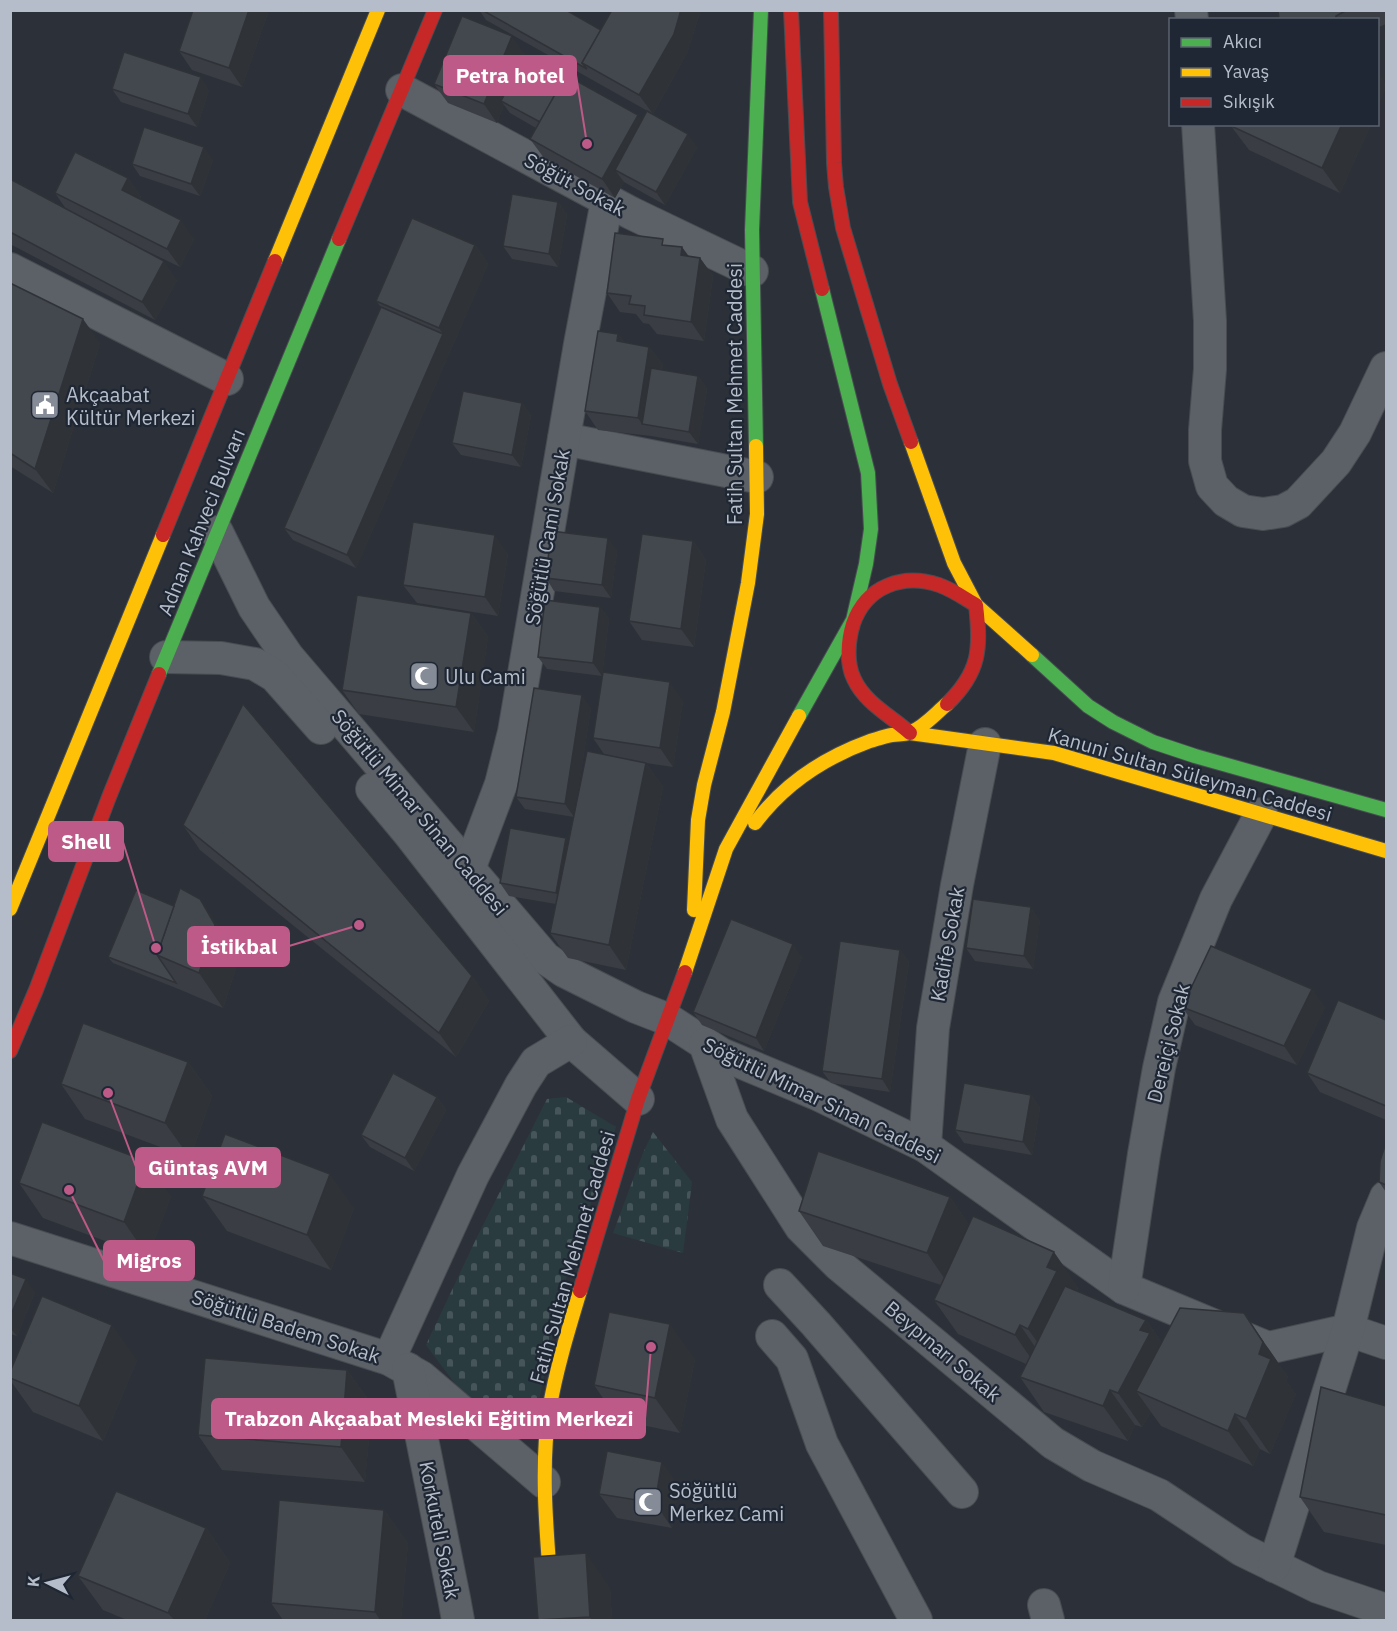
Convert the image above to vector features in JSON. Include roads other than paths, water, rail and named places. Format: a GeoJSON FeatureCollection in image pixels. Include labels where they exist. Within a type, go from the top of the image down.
{"type":"FeatureCollection","features":[{"type":"Feature","properties":{"kind":"main road","name":"Adnan Kahveci Bulvarı"},"geometry":{"type":"LineString","coordinates":[[10,909],[378,10]]}},
{"type":"Feature","properties":{"kind":"main road","name":"Adnan Kahveci Bulvarı"},"geometry":{"type":"LineString","coordinates":[[10,1051],[36,990],[109,796],[435,10]]}},
{"type":"Feature","properties":{"kind":"main road","name":"Fatih Sultan Mehmet Caddesi"},"geometry":{"type":"LineString","coordinates":[[693,951],[698,820],[704,785],[723,711],[748,583],[757,514],[752,230],[761,10]]}},
{"type":"Feature","properties":{"kind":"main road","name":"Fatih Sultan Mehmet Caddesi"},"geometry":{"type":"LineString","coordinates":[[791,10],[800,202],[868,473],[871,529],[866,564],[850,635],[849,655],[853,678],[864,696],[910,733]]}},
{"type":"Feature","properties":{"kind":"main road","name":"Fatih Sultan Mehmet Caddesi"},"geometry":{"type":"LineString","coordinates":[[709,898],[757,820],[775,797],[811,769],[851,749],[892,735],[910,733],[953,698],[971,675],[978,642],[979,624],[976,605],[954,563],[890,384],[843,228],[834,163],[831,10]]}},
{"type":"Feature","properties":{"kind":"main road","name":"Fatih Sultan Mehmet Caddesi"},"geometry":{"type":"LineString","coordinates":[[554,1620],[544,1482],[549,1412],[561,1354],[638,1099],[693,951],[726,849],[864,600],[880,588],[915,581],[937,585],[955,592],[976,605]]}},
{"type":"Feature","properties":{"kind":"main road","name":"Kanuni Sultan Süleyman Caddesi"},"geometry":{"type":"LineString","coordinates":[[976,605],[1088,706],[1113,722],[1154,741],[1195,756],[1386,810]]}},
{"type":"Feature","properties":{"kind":"main road","name":"Kanuni Sultan Süleyman Caddesi"},"geometry":{"type":"LineString","coordinates":[[910,733],[1054,753],[1386,851]]}},
{"type":"Feature","properties":{"kind":"street","name":"Söğüt Sokak"},"geometry":{"type":"LineString","coordinates":[[402,90],[607,201],[753,271]]}},
{"type":"Feature","properties":{"kind":"street"},"geometry":{"type":"LineString","coordinates":[[1198,126],[1210,321],[1210,369],[1205,430],[1206,461],[1212,486],[1226,501],[1243,511],[1263,514],[1283,510],[1298,503],[1336,462],[1355,433],[1386,368]]}},
{"type":"Feature","properties":{"kind":"street","name":"Söğütlü Cami Sokak"},"geometry":{"type":"LineString","coordinates":[[469,869],[501,784],[514,732],[607,201]]}},
{"type":"Feature","properties":{"kind":"street"},"geometry":{"type":"LineString","coordinates":[[10,269],[227,379]]}},
{"type":"Feature","properties":{"kind":"street"},"geometry":{"type":"LineString","coordinates":[[564,439],[757,477]]}},
{"type":"Feature","properties":{"kind":"street","name":"Söğütlü Mimar Sinan Caddesi"},"geometry":{"type":"LineString","coordinates":[[217,532],[254,607],[288,657],[545,958],[564,971],[636,1007],[667,1019],[721,1054],[818,1094],[926,1146],[1124,1288],[1269,1348],[1348,1330]]}},
{"type":"Feature","properties":{"kind":"street","name":"Söğütlü Mimar Sinan Caddesi"},"geometry":{"type":"LineString","coordinates":[[166,657],[221,658],[255,664],[275,676],[339,748],[408,832],[571,1041],[638,1099]]}},
{"type":"Feature","properties":{"kind":"street","name":"Kadife Sokak"},"geometry":{"type":"LineString","coordinates":[[926,1146],[933,1028],[957,885],[985,744]]}},
{"type":"Feature","properties":{"kind":"street","name":"Dereiçi Sokak"},"geometry":{"type":"LineString","coordinates":[[1124,1288],[1159,1068],[1174,1002],[1215,899],[1261,814]]}},
{"type":"Feature","properties":{"kind":"street","name":"Söğütlü Badem Sokak"},"geometry":{"type":"LineString","coordinates":[[399,1364],[473,1175],[521,1084],[536,1062],[571,1041]]}},
{"type":"Feature","properties":{"kind":"street","name":"Beypınarı Sokak"},"geometry":{"type":"LineString","coordinates":[[705,1044],[732,1119],[801,1227],[839,1264],[1053,1443],[1092,1466],[1159,1495],[1242,1550],[1318,1587],[1386,1610]]}},
{"type":"Feature","properties":{"kind":"street"},"geometry":{"type":"LineString","coordinates":[[1274,1566],[1348,1330],[1373,1228],[1386,1197]]}},
{"type":"Feature","properties":{"kind":"street","name":"Söğütlü Badem Sokak"},"geometry":{"type":"LineString","coordinates":[[10,1238],[399,1364],[421,1377],[544,1482]]}},
{"type":"Feature","properties":{"kind":"street"},"geometry":{"type":"LineString","coordinates":[[780,1285],[962,1492]]}},
{"type":"Feature","properties":{"kind":"street"},"geometry":{"type":"LineString","coordinates":[[1348,1330],[1386,1343]]}},
{"type":"Feature","properties":{"kind":"street"},"geometry":{"type":"LineString","coordinates":[[772,1336],[792,1359],[822,1443],[916,1620]]}},
{"type":"Feature","properties":{"kind":"street","name":"Korkuteli Sokak"},"geometry":{"type":"LineString","coordinates":[[399,1364],[458,1620]]}},
{"type":"Feature","properties":{"kind":"place","name":"Petra hotel"},"geometry":{"type":"Point","coordinates":[587,144]}},
{"type":"Feature","properties":{"kind":"place","name":"Akçaabat Kültür Merkezi"},"geometry":{"type":"Point","coordinates":[45,405]}},
{"type":"Feature","properties":{"kind":"place","name":"Ulu Cami"},"geometry":{"type":"Point","coordinates":[424,676]}},
{"type":"Feature","properties":{"kind":"place","name":"İstikbal"},"geometry":{"type":"Point","coordinates":[359,925]}},
{"type":"Feature","properties":{"kind":"place","name":"Shell"},"geometry":{"type":"Point","coordinates":[156,948]}},
{"type":"Feature","properties":{"kind":"place","name":"Güntaş AVM"},"geometry":{"type":"Point","coordinates":[108,1093]}},
{"type":"Feature","properties":{"kind":"place","name":"Migros"},"geometry":{"type":"Point","coordinates":[69,1190]}},
{"type":"Feature","properties":{"kind":"place","name":"Trabzon Akçaabat Mesleki Eğitim Merkezi"},"geometry":{"type":"Point","coordinates":[651,1347]}},
{"type":"Feature","properties":{"kind":"place","name":"Söğütlü Merkez Cami"},"geometry":{"type":"Point","coordinates":[648,1502]}}]}
